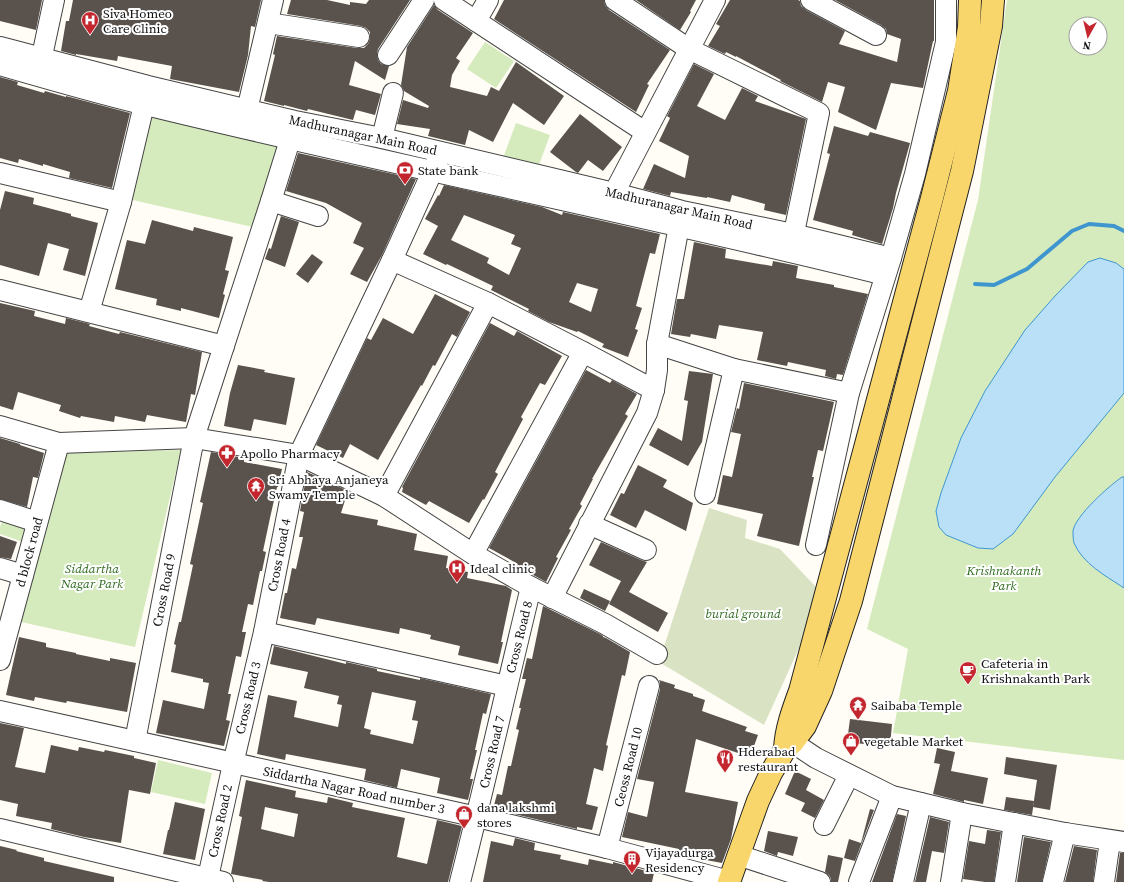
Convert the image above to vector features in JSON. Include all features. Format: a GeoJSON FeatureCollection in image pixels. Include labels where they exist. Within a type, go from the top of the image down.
{"type":"FeatureCollection","features":[{"type":"Feature","properties":{"kind":"main road"},"geometry":{"type":"LineString","coordinates":[[788,743],[791,715],[800,691],[932,198],[959,91],[969,27],[970,0]]}},
{"type":"Feature","properties":{"kind":"main road"},"geometry":{"type":"LineString","coordinates":[[729,881],[758,801],[770,773],[788,743],[805,726],[821,691],[851,601],[962,171],[990,26],[993,0]]}},
{"type":"Feature","properties":{"kind":"street"},"geometry":{"type":"LineString","coordinates":[[40,67],[54,0]]}},
{"type":"Feature","properties":{"kind":"street"},"geometry":{"type":"LineString","coordinates":[[244,118],[273,0]]}},
{"type":"Feature","properties":{"kind":"street"},"geometry":{"type":"LineString","coordinates":[[388,55],[424,0]]}},
{"type":"Feature","properties":{"kind":"street"},"geometry":{"type":"LineString","coordinates":[[444,0],[645,132]]}},
{"type":"Feature","properties":{"kind":"street"},"geometry":{"type":"LineString","coordinates":[[476,21],[488,0]]}},
{"type":"Feature","properties":{"kind":"street"},"geometry":{"type":"LineString","coordinates":[[616,0],[690,48],[819,113],[792,243]]}},
{"type":"Feature","properties":{"kind":"street"},"geometry":{"type":"LineString","coordinates":[[610,201],[645,132],[716,0]]}},
{"type":"Feature","properties":{"kind":"street"},"geometry":{"type":"LineString","coordinates":[[810,0],[876,35]]}},
{"type":"Feature","properties":{"kind":"street"},"geometry":{"type":"LineString","coordinates":[[816,545],[849,393],[915,174],[946,42],[946,0]]}},
{"type":"Feature","properties":{"kind":"street"},"geometry":{"type":"LineString","coordinates":[[268,23],[359,37]]}},
{"type":"Feature","properties":{"kind":"street","name":"Madhuranagar Main Road"},"geometry":{"type":"LineString","coordinates":[[0,47],[40,67],[146,95],[293,130],[433,170],[610,201]]}},
{"type":"Feature","properties":{"kind":"street","name":"Madhuranagar Main Road"},"geometry":{"type":"LineString","coordinates":[[0,65],[40,67]]}},
{"type":"Feature","properties":{"kind":"street"},"geometry":{"type":"LineString","coordinates":[[382,138],[393,93]]}},
{"type":"Feature","properties":{"kind":"street"},"geometry":{"type":"LineString","coordinates":[[89,312],[121,202],[146,95]]}},
{"type":"Feature","properties":{"kind":"street","name":"Madhuranagar Main Road"},"geometry":{"type":"LineString","coordinates":[[293,130],[382,138],[442,152],[610,201],[680,219],[792,243],[888,267]]}},
{"type":"Feature","properties":{"kind":"street","name":"Cross Road 9"},"geometry":{"type":"LineString","coordinates":[[135,741],[194,438],[293,130]]}},
{"type":"Feature","properties":{"kind":"street","name":"Cross Road 4"},"geometry":{"type":"LineString","coordinates":[[264,632],[299,455],[442,152]]}},
{"type":"Feature","properties":{"kind":"street"},"geometry":{"type":"LineString","coordinates":[[0,173],[121,202]]}},
{"type":"Feature","properties":{"kind":"street"},"geometry":{"type":"LineString","coordinates":[[271,201],[318,216]]}},
{"type":"Feature","properties":{"kind":"street"},"geometry":{"type":"LineString","coordinates":[[552,598],[646,413],[654,390],[657,370],[657,344],[680,219]]}},
{"type":"Feature","properties":{"kind":"street"},"geometry":{"type":"LineString","coordinates":[[392,260],[488,303],[654,390]]}},
{"type":"Feature","properties":{"kind":"street"},"geometry":{"type":"LineString","coordinates":[[0,290],[224,346]]}},
{"type":"Feature","properties":{"kind":"street"},"geometry":{"type":"LineString","coordinates":[[384,496],[488,303]]}},
{"type":"Feature","properties":{"kind":"street"},"geometry":{"type":"LineString","coordinates":[[657,344],[734,369],[849,393]]}},
{"type":"Feature","properties":{"kind":"street"},"geometry":{"type":"LineString","coordinates":[[473,554],[583,352]]}},
{"type":"Feature","properties":{"kind":"street"},"geometry":{"type":"LineString","coordinates":[[705,494],[734,369]]}},
{"type":"Feature","properties":{"kind":"street"},"geometry":{"type":"LineString","coordinates":[[0,426],[59,443],[194,438],[299,455],[384,496],[473,554],[531,588],[605,624],[657,654]]}},
{"type":"Feature","properties":{"kind":"street","name":"d block road"},"geometry":{"type":"LineString","coordinates":[[0,660],[5,623],[23,575],[59,443]]}},
{"type":"Feature","properties":{"kind":"street"},"geometry":{"type":"LineString","coordinates":[[0,510],[37,522]]}},
{"type":"Feature","properties":{"kind":"street"},"geometry":{"type":"LineString","coordinates":[[589,524],[646,550]]}},
{"type":"Feature","properties":{"kind":"street"},"geometry":{"type":"LineString","coordinates":[[0,568],[23,575]]}},
{"type":"Feature","properties":{"kind":"street","name":"Cross Road 8"},"geometry":{"type":"LineString","coordinates":[[506,686],[531,588]]}},
{"type":"Feature","properties":{"kind":"street"},"geometry":{"type":"LineString","coordinates":[[264,632],[506,686]]}},
{"type":"Feature","properties":{"kind":"street","name":"Cross Road 3"},"geometry":{"type":"LineString","coordinates":[[233,764],[264,632]]}},
{"type":"Feature","properties":{"kind":"street","name":"Cross Road 7"},"geometry":{"type":"LineString","coordinates":[[460,882],[477,817],[506,686]]}},
{"type":"Feature","properties":{"kind":"street","name":"Ceoss Road 10"},"geometry":{"type":"LineString","coordinates":[[607,848],[649,686]]}},
{"type":"Feature","properties":{"kind":"street","name":"Siddartha Nagar Road number 3"},"geometry":{"type":"LineString","coordinates":[[0,711],[477,817],[607,848],[729,881]]}},
{"type":"Feature","properties":{"kind":"street"},"geometry":{"type":"LineString","coordinates":[[788,743],[892,796],[962,813],[1117,842],[1104,882]]}},
{"type":"Feature","properties":{"kind":"street","name":"Cross Road 2"},"geometry":{"type":"LineString","coordinates":[[213,881],[233,764]]}},
{"type":"Feature","properties":{"kind":"street"},"geometry":{"type":"LineString","coordinates":[[824,825],[849,775]]}},
{"type":"Feature","properties":{"kind":"street"},"geometry":{"type":"LineString","coordinates":[[859,882],[892,796]]}},
{"type":"Feature","properties":{"kind":"street"},"geometry":{"type":"LineString","coordinates":[[904,882],[921,803]]}},
{"type":"Feature","properties":{"kind":"street"},"geometry":{"type":"LineString","coordinates":[[951,882],[962,813]]}},
{"type":"Feature","properties":{"kind":"street"},"geometry":{"type":"LineString","coordinates":[[1005,882],[1014,823]]}},
{"type":"Feature","properties":{"kind":"street"},"geometry":{"type":"LineString","coordinates":[[0,829],[213,881]]}},
{"type":"Feature","properties":{"kind":"street"},"geometry":{"type":"LineString","coordinates":[[1053,882],[1065,833]]}},
{"type":"Feature","properties":{"kind":"street"},"geometry":{"type":"LineString","coordinates":[[738,855],[820,882]]}},
{"type":"Feature","properties":{"kind":"green space","name":"Krishnakanth Park"},"geometry":{"type":"Polygon","coordinates":[[[1007,0],[1124,0],[1124,760],[893,733],[908,649],[867,629],[978,200],[1007,0]]]}},
{"type":"Feature","properties":{"kind":"green space"},"geometry":{"type":"Polygon","coordinates":[[[485,42],[514,61],[496,88],[467,69],[485,42]]]}},
{"type":"Feature","properties":{"kind":"green space"},"geometry":{"type":"Polygon","coordinates":[[[153,99],[287,129],[257,228],[128,199],[153,99]]]}},
{"type":"Feature","properties":{"kind":"green space"},"geometry":{"type":"Polygon","coordinates":[[[516,123],[550,135],[536,173],[502,161],[516,123]]]}},
{"type":"Feature","properties":{"kind":"green space","name":"Siddartha Nagar Park"},"geometry":{"type":"Polygon","coordinates":[[[181,450],[135,647],[21,622],[65,453],[181,450]]]}},
{"type":"Feature","properties":{"kind":"green space","name":"burial ground"},"geometry":{"type":"Polygon","coordinates":[[[709,508],[747,520],[745,538],[780,549],[817,588],[804,637],[764,725],[659,662],[709,508]]]}},
{"type":"Feature","properties":{"kind":"green space"},"geometry":{"type":"Polygon","coordinates":[[[3,518],[31,527],[26,543],[0,534],[0,527],[3,518]]]}},
{"type":"Feature","properties":{"kind":"green space"},"geometry":{"type":"Polygon","coordinates":[[[158,760],[212,773],[205,804],[151,792],[158,760]]]}},
{"type":"Feature","properties":{"kind":"water"},"geometry":{"type":"Polygon","coordinates":[[[1100,258],[1116,263],[1124,269],[1124,393],[1055,477],[1013,534],[993,549],[978,548],[946,535],[939,527],[936,511],[961,438],[985,391],[1025,330],[1088,262],[1100,258]]]}},
{"type":"Feature","properties":{"kind":"water"},"geometry":{"type":"Polygon","coordinates":[[[1124,477],[1124,588],[1096,569],[1083,557],[1074,543],[1073,534],[1075,525],[1086,510],[1101,494],[1124,477]]]}},
{"type":"Feature","properties":{"kind":"building"},"geometry":{"type":"Polygon","coordinates":[[[0,0],[42,0],[36,30],[0,21],[0,0]]]}},
{"type":"Feature","properties":{"kind":"building"},"geometry":{"type":"Polygon","coordinates":[[[73,0],[261,0],[255,27],[251,26],[248,55],[239,92],[170,79],[172,66],[118,56],[117,61],[76,55],[61,51],[66,21],[69,21],[73,0]]]}},
{"type":"Feature","properties":{"kind":"building"},"geometry":{"type":"Polygon","coordinates":[[[291,0],[327,0],[350,5],[350,2],[366,4],[369,0],[410,0],[378,49],[378,60],[381,64],[389,66],[385,80],[355,61],[349,85],[381,94],[375,115],[356,110],[353,120],[308,109],[307,111],[264,101],[275,55],[273,54],[277,36],[357,48],[364,48],[370,39],[370,32],[361,26],[287,14],[291,0]]]}},
{"type":"Feature","properties":{"kind":"building"},"geometry":{"type":"Polygon","coordinates":[[[504,0],[604,0],[605,5],[609,10],[670,50],[647,84],[649,85],[636,112],[494,19],[504,0]]]}},
{"type":"Feature","properties":{"kind":"building"},"geometry":{"type":"Polygon","coordinates":[[[636,0],[696,0],[690,11],[691,12],[680,30],[636,0]]]}},
{"type":"Feature","properties":{"kind":"building"},"geometry":{"type":"Polygon","coordinates":[[[730,0],[798,0],[800,1],[801,6],[806,10],[845,31],[839,44],[897,62],[901,39],[887,34],[886,29],[881,25],[835,0],[934,0],[934,41],[923,88],[891,83],[876,130],[838,112],[845,87],[828,82],[822,102],[780,81],[781,80],[736,56],[726,52],[725,54],[708,46],[720,26],[716,24],[730,0]]]}},
{"type":"Feature","properties":{"kind":"building"},"geometry":{"type":"Polygon","coordinates":[[[434,5],[438,10],[473,33],[456,58],[460,61],[452,75],[450,87],[487,96],[491,87],[499,91],[516,62],[564,96],[544,125],[513,103],[493,142],[469,130],[465,145],[428,136],[430,129],[397,124],[403,100],[428,108],[429,106],[404,91],[401,85],[407,47],[434,5]]]}},
{"type":"Feature","properties":{"kind":"building"},"geometry":{"type":"Polygon","coordinates":[[[694,64],[714,74],[697,106],[725,120],[742,88],[758,96],[755,101],[806,119],[786,215],[764,210],[765,204],[732,195],[730,202],[671,192],[670,196],[643,189],[654,164],[685,178],[689,156],[659,141],[670,118],[667,116],[694,64]]]}},
{"type":"Feature","properties":{"kind":"building"},"geometry":{"type":"Polygon","coordinates":[[[0,77],[18,82],[17,85],[44,93],[45,91],[130,113],[112,188],[69,178],[70,172],[43,164],[43,166],[19,159],[18,163],[0,158],[0,77]]]}},
{"type":"Feature","properties":{"kind":"building"},"geometry":{"type":"Polygon","coordinates":[[[580,114],[622,147],[603,171],[588,160],[578,173],[550,152],[580,114]]]}},
{"type":"Feature","properties":{"kind":"building"},"geometry":{"type":"Polygon","coordinates":[[[834,126],[868,136],[870,132],[910,143],[882,244],[852,235],[853,231],[813,220],[830,154],[827,153],[834,126]]]}},
{"type":"Feature","properties":{"kind":"building"},"geometry":{"type":"Polygon","coordinates":[[[298,153],[416,179],[382,255],[367,282],[350,274],[364,248],[353,243],[362,223],[326,203],[286,191],[298,153]]]}},
{"type":"Feature","properties":{"kind":"building"},"geometry":{"type":"Polygon","coordinates":[[[444,185],[542,207],[562,215],[563,212],[660,234],[655,254],[650,253],[636,306],[642,308],[635,329],[638,330],[628,357],[602,347],[604,344],[578,331],[577,332],[549,322],[528,311],[529,309],[491,290],[493,286],[423,254],[438,226],[425,219],[438,195],[439,196],[444,185]],[[464,215],[451,240],[489,258],[487,263],[509,275],[521,248],[511,244],[515,235],[464,215]],[[577,283],[569,302],[591,312],[598,289],[577,283]]]}},
{"type":"Feature","properties":{"kind":"building"},"geometry":{"type":"Polygon","coordinates":[[[5,191],[34,198],[33,204],[98,223],[85,276],[63,270],[69,249],[48,243],[39,276],[0,265],[0,210],[5,191]]]}},
{"type":"Feature","properties":{"kind":"building"},"geometry":{"type":"Polygon","coordinates":[[[281,216],[299,222],[285,267],[265,259],[269,248],[271,249],[281,216]]]}},
{"type":"Feature","properties":{"kind":"building"},"geometry":{"type":"Polygon","coordinates":[[[152,220],[193,231],[194,227],[233,237],[225,270],[229,271],[219,318],[181,308],[181,311],[156,305],[157,299],[115,289],[127,240],[145,244],[152,220]]]}},
{"type":"Feature","properties":{"kind":"building"},"geometry":{"type":"Polygon","coordinates":[[[694,242],[726,249],[725,258],[772,266],[773,261],[798,266],[796,278],[834,285],[834,287],[868,294],[843,375],[837,374],[836,379],[825,376],[826,370],[788,362],[787,366],[757,360],[763,332],[719,325],[716,339],[691,334],[690,337],[671,334],[677,299],[684,299],[694,242]]]}},
{"type":"Feature","properties":{"kind":"building"},"geometry":{"type":"Polygon","coordinates":[[[312,254],[323,262],[308,283],[296,274],[312,254]]]}},
{"type":"Feature","properties":{"kind":"building"},"geometry":{"type":"Polygon","coordinates":[[[435,294],[470,312],[457,337],[452,334],[435,366],[433,365],[378,460],[350,444],[343,458],[316,445],[367,338],[371,340],[383,318],[413,334],[435,294]]]}},
{"type":"Feature","properties":{"kind":"building"},"geometry":{"type":"Polygon","coordinates":[[[0,303],[35,311],[34,316],[65,324],[66,318],[119,334],[120,332],[202,352],[195,395],[191,394],[186,422],[147,415],[145,422],[115,416],[114,422],[81,416],[80,418],[59,411],[61,405],[18,392],[13,410],[0,406],[0,303]]]}},
{"type":"Feature","properties":{"kind":"building"},"geometry":{"type":"Polygon","coordinates":[[[490,323],[514,336],[517,331],[562,356],[545,385],[540,383],[521,417],[523,419],[495,472],[498,474],[469,523],[429,501],[426,505],[402,492],[402,487],[490,323]]]}},
{"type":"Feature","properties":{"kind":"building"},"geometry":{"type":"Polygon","coordinates":[[[238,365],[295,378],[286,425],[254,419],[251,431],[224,426],[230,393],[238,365]]]}},
{"type":"Feature","properties":{"kind":"building"},"geometry":{"type":"Polygon","coordinates":[[[586,370],[610,383],[612,380],[637,394],[625,414],[628,416],[592,479],[580,504],[582,506],[569,529],[571,530],[556,557],[558,558],[546,582],[489,548],[586,370]]]}},
{"type":"Feature","properties":{"kind":"building"},"geometry":{"type":"Polygon","coordinates":[[[689,371],[713,374],[702,442],[688,466],[649,445],[658,428],[682,441],[688,401],[684,400],[689,371]]]}},
{"type":"Feature","properties":{"kind":"building"},"geometry":{"type":"Polygon","coordinates":[[[744,383],[834,402],[823,451],[818,450],[812,477],[814,477],[799,546],[757,536],[763,514],[717,504],[723,475],[732,477],[741,434],[731,432],[737,408],[739,409],[744,383]]]}},
{"type":"Feature","properties":{"kind":"building"},"geometry":{"type":"Polygon","coordinates":[[[0,438],[44,453],[38,478],[33,477],[27,507],[0,499],[0,438]]]}},
{"type":"Feature","properties":{"kind":"building"},"geometry":{"type":"Polygon","coordinates":[[[211,452],[244,458],[244,462],[282,469],[263,551],[266,552],[262,571],[260,571],[253,605],[248,604],[242,632],[246,632],[241,657],[236,656],[228,694],[231,694],[226,720],[230,721],[224,746],[156,733],[163,700],[204,709],[209,683],[203,682],[203,679],[171,672],[176,645],[174,644],[179,622],[181,622],[193,565],[190,564],[203,503],[200,502],[211,452]]]}},
{"type":"Feature","properties":{"kind":"building"},"geometry":{"type":"Polygon","coordinates":[[[638,465],[667,480],[663,487],[693,503],[686,531],[645,510],[636,528],[610,515],[621,493],[624,494],[638,465]]]}},
{"type":"Feature","properties":{"kind":"building"},"geometry":{"type":"Polygon","coordinates":[[[307,472],[348,491],[341,513],[378,520],[377,525],[417,534],[414,550],[448,556],[446,568],[468,572],[467,578],[506,586],[512,590],[498,664],[458,655],[460,646],[430,639],[431,635],[400,628],[399,634],[317,618],[315,625],[280,618],[292,568],[296,569],[303,537],[299,537],[304,512],[300,511],[307,472]]]}},
{"type":"Feature","properties":{"kind":"building"},"geometry":{"type":"Polygon","coordinates":[[[0,536],[17,542],[11,559],[0,557],[0,536]]]}},
{"type":"Feature","properties":{"kind":"building"},"geometry":{"type":"Polygon","coordinates":[[[601,542],[647,562],[629,592],[668,613],[658,632],[609,604],[621,581],[589,565],[601,542]]]}},
{"type":"Feature","properties":{"kind":"building"},"geometry":{"type":"Polygon","coordinates":[[[584,589],[610,601],[605,611],[580,598],[584,589]]]}},
{"type":"Feature","properties":{"kind":"building"},"geometry":{"type":"Polygon","coordinates":[[[543,606],[600,634],[630,652],[625,676],[622,675],[606,745],[608,746],[603,771],[594,768],[586,804],[598,807],[592,830],[577,827],[577,829],[493,809],[497,794],[502,795],[508,766],[511,766],[519,730],[516,729],[521,708],[519,708],[526,679],[522,679],[527,658],[532,659],[543,606]]]}},
{"type":"Feature","properties":{"kind":"building"},"geometry":{"type":"Polygon","coordinates":[[[19,637],[46,643],[46,647],[76,654],[110,661],[110,658],[136,663],[127,712],[67,701],[66,703],[35,697],[34,701],[6,695],[19,637]]]}},
{"type":"Feature","properties":{"kind":"building"},"geometry":{"type":"Polygon","coordinates":[[[274,646],[346,664],[346,662],[377,669],[377,671],[420,680],[420,678],[491,694],[486,714],[483,713],[475,750],[477,750],[470,779],[473,779],[468,800],[437,793],[440,778],[401,769],[397,788],[364,780],[366,769],[286,754],[285,760],[257,754],[268,695],[297,701],[294,717],[338,727],[342,705],[337,704],[339,696],[304,688],[308,672],[270,664],[274,646]],[[372,692],[364,728],[371,730],[370,734],[413,744],[418,721],[412,720],[416,701],[372,692]]]}},
{"type":"Feature","properties":{"kind":"building"},"geometry":{"type":"Polygon","coordinates":[[[659,680],[675,685],[674,688],[693,694],[693,696],[705,700],[702,711],[747,727],[745,731],[758,735],[750,757],[696,739],[685,792],[738,802],[731,839],[722,863],[706,860],[706,857],[679,852],[679,849],[622,837],[628,812],[647,817],[654,782],[637,779],[660,689],[659,680]]]}},
{"type":"Feature","properties":{"kind":"building"},"geometry":{"type":"Polygon","coordinates":[[[850,719],[892,724],[890,747],[847,742],[850,719]]]}},
{"type":"Feature","properties":{"kind":"building"},"geometry":{"type":"Polygon","coordinates":[[[0,723],[24,728],[15,767],[45,773],[51,745],[78,751],[79,747],[104,752],[105,750],[134,756],[134,758],[156,763],[150,794],[129,790],[121,843],[84,837],[51,829],[52,823],[16,816],[18,804],[0,800],[0,723]]]}},
{"type":"Feature","properties":{"kind":"building"},"geometry":{"type":"Polygon","coordinates":[[[937,748],[955,752],[951,771],[988,778],[983,804],[964,800],[964,802],[933,794],[940,764],[934,763],[937,748]]]}},
{"type":"Feature","properties":{"kind":"building"},"geometry":{"type":"Polygon","coordinates":[[[1006,757],[1057,765],[1050,810],[1033,807],[1037,780],[1004,774],[1006,757]]]}},
{"type":"Feature","properties":{"kind":"building"},"geometry":{"type":"Polygon","coordinates":[[[795,771],[811,779],[806,790],[824,800],[815,818],[801,811],[805,803],[785,794],[795,771]]]}},
{"type":"Feature","properties":{"kind":"building"},"geometry":{"type":"Polygon","coordinates":[[[246,780],[296,791],[295,797],[327,803],[328,797],[353,803],[352,807],[405,818],[397,857],[427,864],[437,820],[462,826],[448,882],[269,882],[231,874],[242,817],[239,816],[246,780]],[[265,807],[261,829],[294,837],[298,814],[265,807]]]}},
{"type":"Feature","properties":{"kind":"building"},"geometry":{"type":"Polygon","coordinates":[[[1006,797],[1034,801],[1032,815],[1004,810],[1006,797]]]}},
{"type":"Feature","properties":{"kind":"building"},"geometry":{"type":"Polygon","coordinates":[[[175,802],[205,809],[195,860],[163,854],[175,802]]]}},
{"type":"Feature","properties":{"kind":"building"},"geometry":{"type":"Polygon","coordinates":[[[870,809],[874,810],[855,861],[844,858],[849,839],[861,843],[870,809]]]}},
{"type":"Feature","properties":{"kind":"building"},"geometry":{"type":"Polygon","coordinates":[[[897,814],[906,816],[892,882],[872,882],[897,814]]]}},
{"type":"Feature","properties":{"kind":"building"},"geometry":{"type":"Polygon","coordinates":[[[930,817],[949,822],[944,853],[932,851],[926,882],[915,882],[930,817]]]}},
{"type":"Feature","properties":{"kind":"building"},"geometry":{"type":"Polygon","coordinates":[[[987,830],[1001,832],[994,882],[963,879],[969,841],[985,844],[987,830]]]}},
{"type":"Feature","properties":{"kind":"building"},"geometry":{"type":"Polygon","coordinates":[[[768,831],[798,837],[793,856],[778,852],[777,856],[764,851],[768,831]]]}},
{"type":"Feature","properties":{"kind":"building"},"geometry":{"type":"Polygon","coordinates":[[[1024,837],[1051,842],[1042,882],[1017,882],[1024,837]]]}},
{"type":"Feature","properties":{"kind":"building"},"geometry":{"type":"Polygon","coordinates":[[[515,838],[535,843],[534,850],[561,855],[560,859],[588,865],[589,859],[613,864],[613,862],[654,873],[652,882],[483,882],[491,841],[513,846],[515,838]]]}},
{"type":"Feature","properties":{"kind":"building"},"geometry":{"type":"Polygon","coordinates":[[[0,846],[44,858],[44,861],[114,877],[114,882],[0,882],[0,846]]]}},
{"type":"Feature","properties":{"kind":"building"},"geometry":{"type":"Polygon","coordinates":[[[1074,846],[1097,850],[1093,882],[1065,882],[1074,846]]]}},
{"type":"Feature","properties":{"kind":"building"},"geometry":{"type":"Polygon","coordinates":[[[1120,853],[1124,853],[1124,882],[1116,882],[1120,853]]]}},
{"type":"Feature","properties":{"kind":"building"},"geometry":{"type":"Polygon","coordinates":[[[828,855],[843,858],[838,882],[831,882],[829,875],[825,872],[828,855]]]}},
{"type":"Feature","properties":{"kind":"waterway"},"geometry":{"type":"LineString","coordinates":[[975,284],[994,285],[1027,269],[1072,231],[1089,224],[1114,226],[1124,231]]}},
{"type":"Feature","properties":{"kind":"place","name":"Siva Homeo Care Clinic"},"geometry":{"type":"Point","coordinates":[90,35]}},
{"type":"Feature","properties":{"kind":"place","name":"State bank"},"geometry":{"type":"Point","coordinates":[405,185]}},
{"type":"Feature","properties":{"kind":"place","name":"Apollo Pharmacy"},"geometry":{"type":"Point","coordinates":[227,468]}},
{"type":"Feature","properties":{"kind":"place","name":"Sri Abhaya Anjaneya Swamy Temple"},"geometry":{"type":"Point","coordinates":[256,501]}},
{"type":"Feature","properties":{"kind":"place","name":"Ideal clinic"},"geometry":{"type":"Point","coordinates":[457,583]}},
{"type":"Feature","properties":{"kind":"place","name":"Cafeteria in Krishnakanth Park"},"geometry":{"type":"Point","coordinates":[968,685]}},
{"type":"Feature","properties":{"kind":"place","name":"Saibaba Temple"},"geometry":{"type":"Point","coordinates":[858,720]}},
{"type":"Feature","properties":{"kind":"place","name":"vegetable Market"},"geometry":{"type":"Point","coordinates":[851,756]}},
{"type":"Feature","properties":{"kind":"place","name":"Hderabad restaurant"},"geometry":{"type":"Point","coordinates":[725,773]}},
{"type":"Feature","properties":{"kind":"place","name":"dana lakshmi stores"},"geometry":{"type":"Point","coordinates":[464,829]}},
{"type":"Feature","properties":{"kind":"place","name":"Vijayadurga Residency"},"geometry":{"type":"Point","coordinates":[632,874]}}]}
